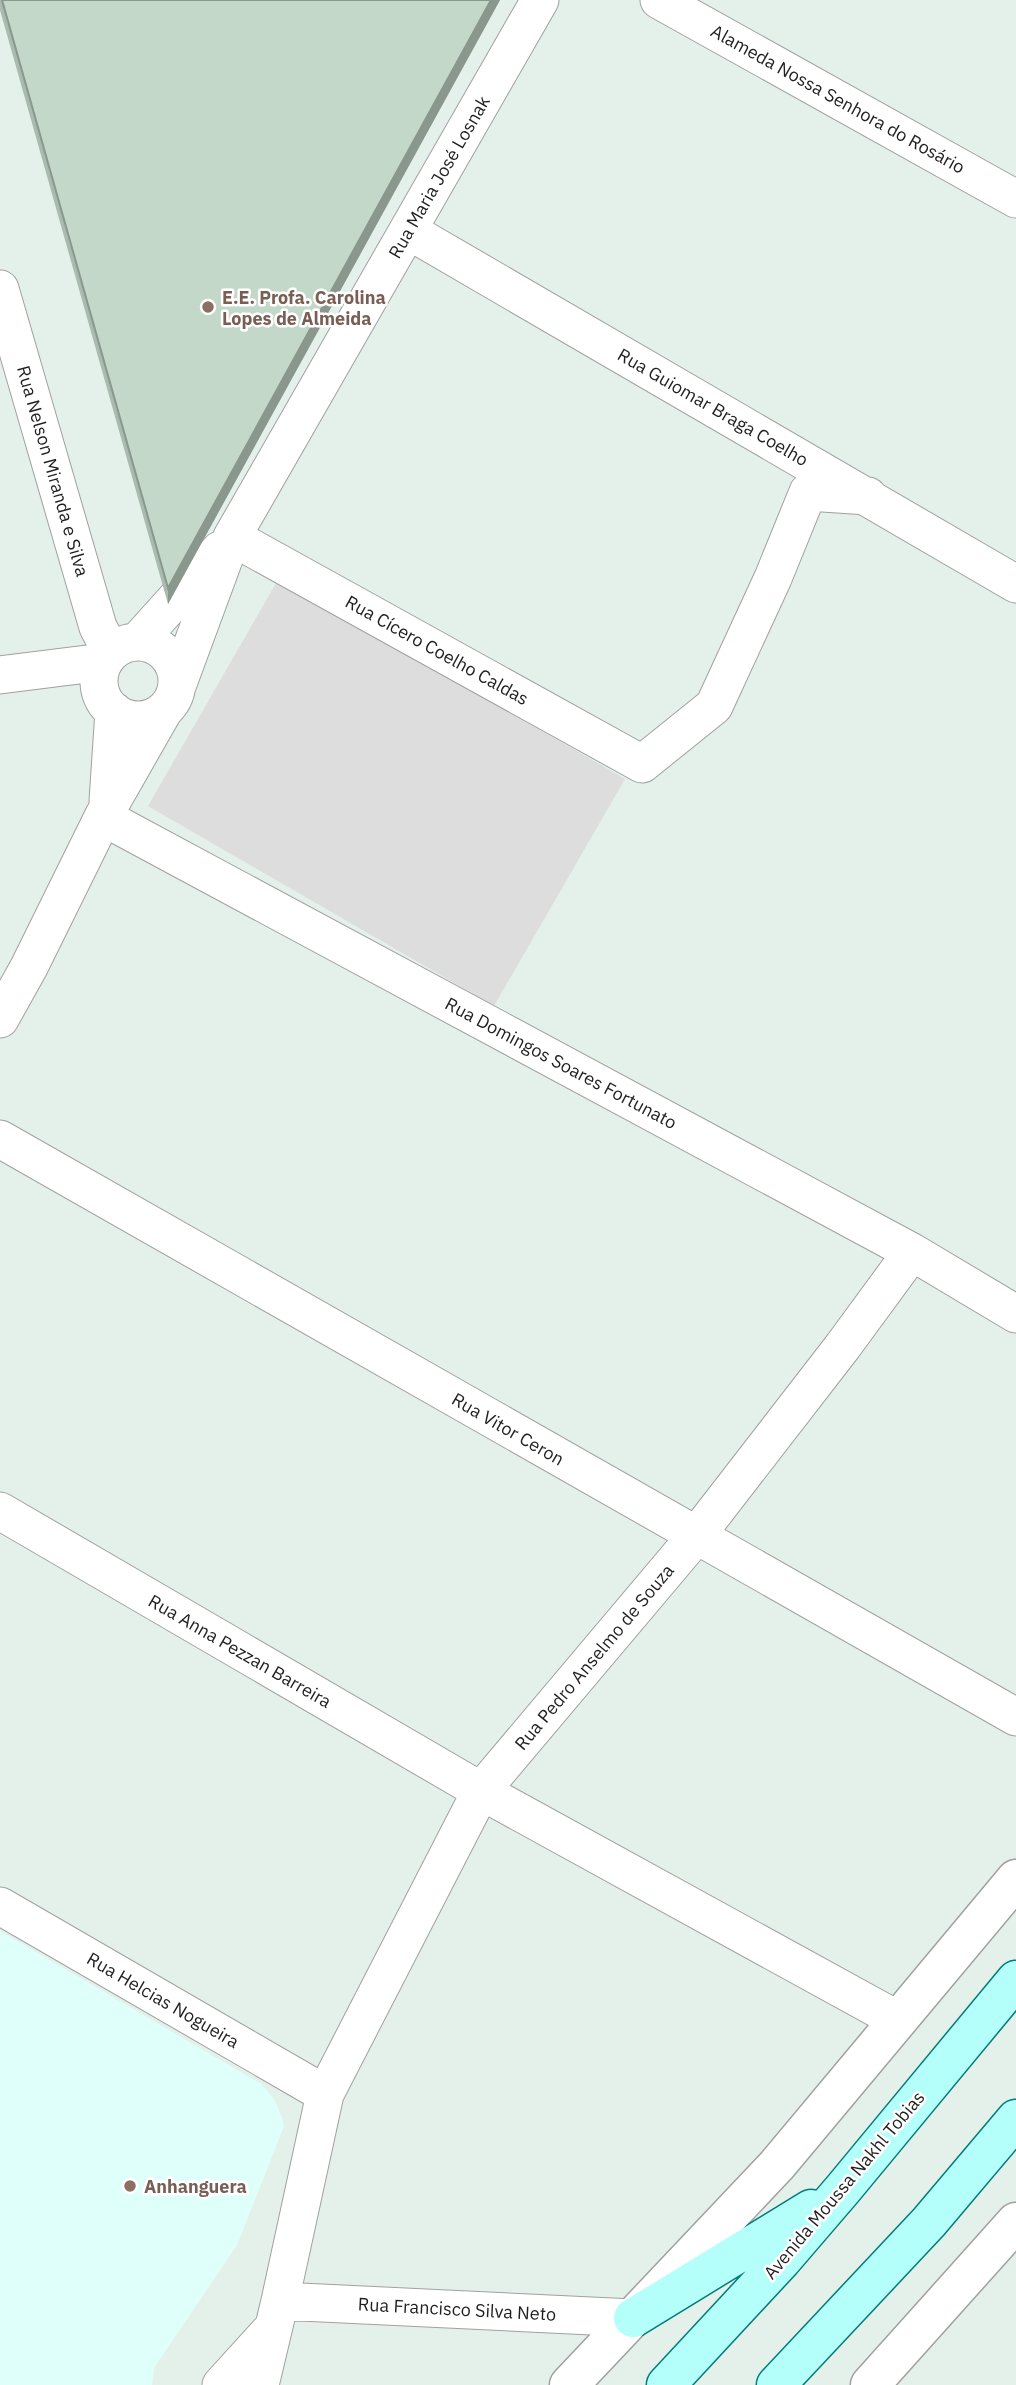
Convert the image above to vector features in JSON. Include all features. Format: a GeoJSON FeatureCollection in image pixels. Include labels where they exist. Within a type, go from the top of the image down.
{"type":"FeatureCollection","features":[{"type":"Feature","properties":{"kind":"main road","name":"Avenida Moussa Nakhl Tobias"},"geometry":{"type":"LineString","coordinates":[[666,2385],[782,2260],[1016,1980]]}},
{"type":"Feature","properties":{"kind":"main road"},"geometry":{"type":"LineString","coordinates":[[776,2385],[929,2222],[1016,2119]]}},
{"type":"Feature","properties":{"kind":"main road"},"geometry":{"type":"LineString","coordinates":[[633,2318],[843,2189]]}},
{"type":"Feature","properties":{"kind":"street","name":"Rua Maria José Losnak"},"geometry":{"type":"LineString","coordinates":[[232,537],[540,0]]}},
{"type":"Feature","properties":{"kind":"street","name":"Alameda Nossa Senhora do Rosário"},"geometry":{"type":"LineString","coordinates":[[659,0],[1016,199]]}},
{"type":"Feature","properties":{"kind":"street","name":"Rua Guiomar Braga Coelho"},"geometry":{"type":"LineString","coordinates":[[409,231],[1016,584]]}},
{"type":"Feature","properties":{"kind":"street","name":"Rua Nelson Miranda e Silva"},"geometry":{"type":"LineString","coordinates":[[0,289],[98,627],[117,652]]}},
{"type":"Feature","properties":{"kind":"street","name":"Rua Cícero Coelho Caldas"},"geometry":{"type":"LineString","coordinates":[[232,537],[642,764],[714,706],[773,578],[808,492],[868,496]]}},
{"type":"Feature","properties":{"kind":"street"},"geometry":{"type":"LineString","coordinates":[[0,675],[117,652],[150,643],[162,650],[171,660],[176,673],[170,698],[153,717],[126,718],[114,711],[105,701],[99,676],[117,652],[232,537]]}},
{"type":"Feature","properties":{"kind":"street"},"geometry":{"type":"LineString","coordinates":[[0,1019],[29,967],[105,813],[170,698],[232,537]]}},
{"type":"Feature","properties":{"kind":"street"},"geometry":{"type":"LineString","coordinates":[[105,813],[114,711]]}},
{"type":"Feature","properties":{"kind":"street","name":"Rua Domingos Soares Fortunato"},"geometry":{"type":"LineString","coordinates":[[105,813],[912,1252],[1016,1314]]}},
{"type":"Feature","properties":{"kind":"street","name":"Rua Vitor Ceron"},"geometry":{"type":"LineString","coordinates":[[0,1139],[1016,1717]]}},
{"type":"Feature","properties":{"kind":"street","name":"Rua Pedro Anselmo de Souza"},"geometry":{"type":"LineString","coordinates":[[260,2385],[325,2094],[481,1791],[696,1536],[912,1252]]}},
{"type":"Feature","properties":{"kind":"street","name":"Rua Anna Pezzan Barreira"},"geometry":{"type":"LineString","coordinates":[[0,1511],[481,1791],[898,2020]]}},
{"type":"Feature","properties":{"kind":"street"},"geometry":{"type":"LineString","coordinates":[[569,2385],[777,2165],[1016,1879]]}},
{"type":"Feature","properties":{"kind":"street","name":"Rua Helcias Nogueira"},"geometry":{"type":"LineString","coordinates":[[0,1906],[325,2094]]}},
{"type":"Feature","properties":{"kind":"street"},"geometry":{"type":"LineString","coordinates":[[870,2385],[1016,2222]]}},
{"type":"Feature","properties":{"kind":"street"},"geometry":{"type":"LineString","coordinates":[[221,2385],[277,2314]]}},
{"type":"Feature","properties":{"kind":"street","name":"Rua Francisco Silva Neto"},"geometry":{"type":"LineString","coordinates":[[277,2314],[633,2318]]}},
{"type":"Feature","properties":{"kind":"shaded area"},"geometry":{"type":"Polygon","coordinates":[[[279,578],[625,779],[494,1006],[148,806],[279,578]]]}},
{"type":"Feature","properties":{"kind":"shaded area","name":"Anhanguera"},"geometry":{"type":"Polygon","coordinates":[[[0,1931],[261,2084],[274,2099],[282,2117],[284,2126],[237,2245],[154,2368],[152,2385],[0,2385],[0,1931]]]}},
{"type":"Feature","properties":{"kind":"building","name":"E.E. Profa. Carolina Lopes de Almeida"},"geometry":{"type":"Polygon","coordinates":[[[2,0],[491,0],[168,588],[2,0]]]}},
{"type":"Feature","properties":{"kind":"place","name":"E.E. Profa. Carolina Lopes de Almeida"},"geometry":{"type":"Point","coordinates":[208,307]}},
{"type":"Feature","properties":{"kind":"place","name":"Anhanguera"},"geometry":{"type":"Point","coordinates":[130,2186]}}]}
